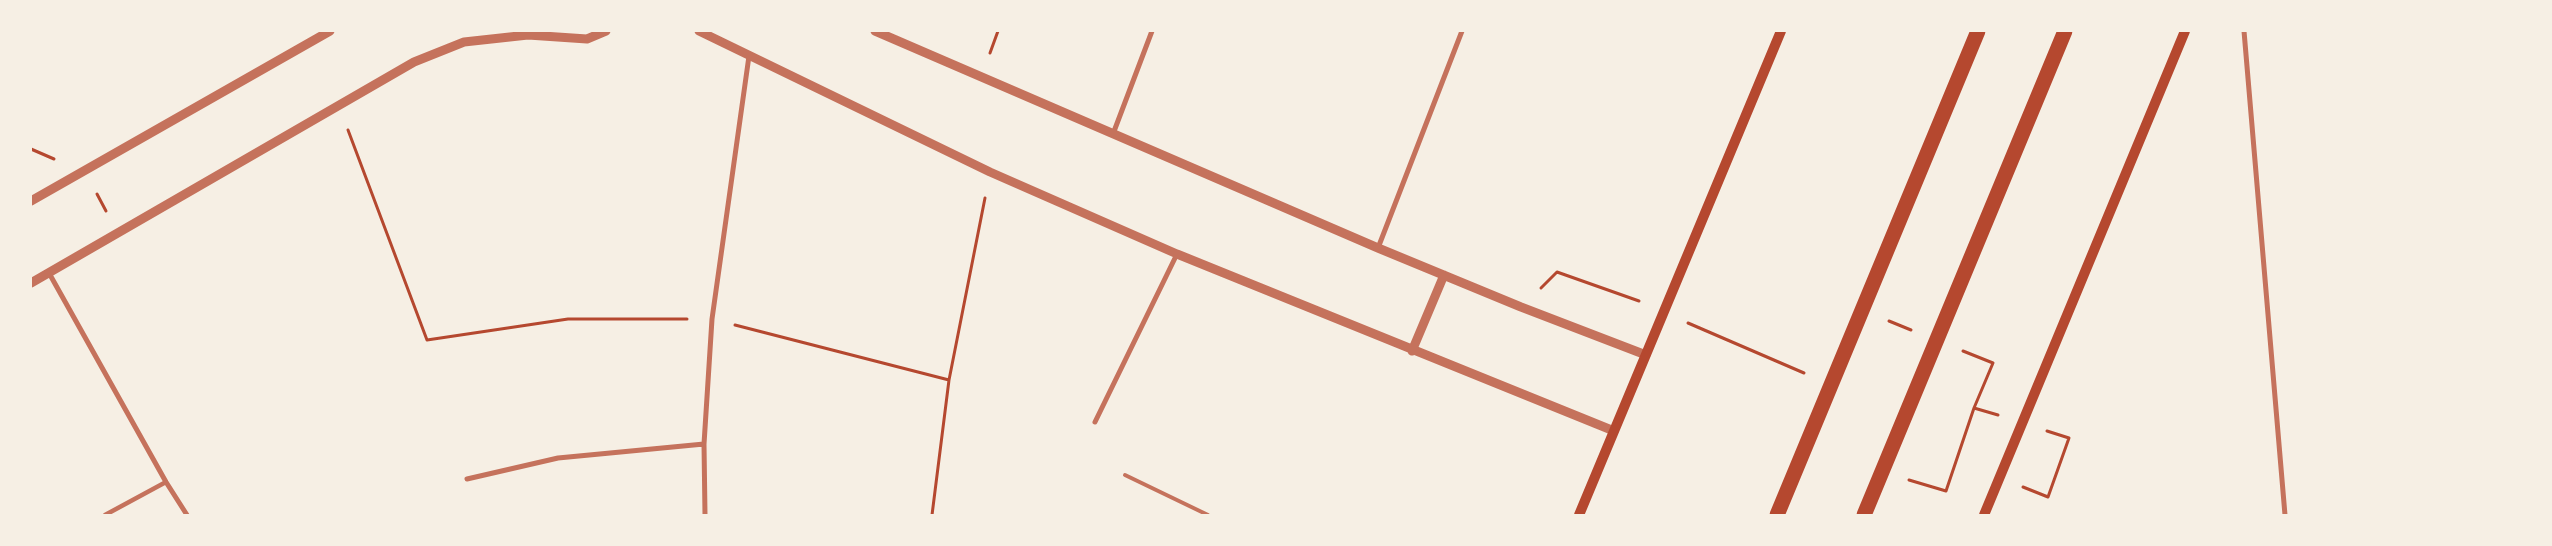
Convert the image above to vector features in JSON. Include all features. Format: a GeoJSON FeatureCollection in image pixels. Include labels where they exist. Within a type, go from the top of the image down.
{"type":"FeatureCollection","features":[{"type":"Feature","properties":{"kind":"highway"},"geometry":{"type":"LineString","coordinates":[[1777,515],[1978,31]]}},
{"type":"Feature","properties":{"kind":"highway"},"geometry":{"type":"LineString","coordinates":[[1864,515],[2065,31]]}},
{"type":"Feature","properties":{"kind":"main road"},"geometry":{"type":"LineString","coordinates":[[1579,515],[1781,31]]}},
{"type":"Feature","properties":{"kind":"main road"},"geometry":{"type":"LineString","coordinates":[[1984,515],[2185,31]]}},
{"type":"Feature","properties":{"kind":"street"},"geometry":{"type":"LineString","coordinates":[[31,201],[330,31]]}},
{"type":"Feature","properties":{"kind":"street"},"geometry":{"type":"LineString","coordinates":[[31,283],[414,62],[464,42],[524,33],[587,39],[606,31]]}},
{"type":"Feature","properties":{"kind":"street"},"geometry":{"type":"LineString","coordinates":[[699,31],[990,172],[1177,254],[1614,432]]}},
{"type":"Feature","properties":{"kind":"street"},"geometry":{"type":"LineString","coordinates":[[874,31],[1378,248],[1646,355]]}},
{"type":"Feature","properties":{"kind":"street"},"geometry":{"type":"LineString","coordinates":[[1112,134],[1152,31]]}},
{"type":"Feature","properties":{"kind":"street"},"geometry":{"type":"LineString","coordinates":[[1378,248],[1462,31]]}},
{"type":"Feature","properties":{"kind":"street"},"geometry":{"type":"LineString","coordinates":[[2244,31],[2285,515]]}},
{"type":"Feature","properties":{"kind":"street"},"geometry":{"type":"LineString","coordinates":[[704,515],[704,444],[712,319],[749,56]]}},
{"type":"Feature","properties":{"kind":"street"},"geometry":{"type":"LineString","coordinates":[[1095,422],[1177,254]]}},
{"type":"Feature","properties":{"kind":"street"},"geometry":{"type":"LineString","coordinates":[[49,273],[166,482],[187,515]]}},
{"type":"Feature","properties":{"kind":"street"},"geometry":{"type":"LineString","coordinates":[[1412,351],[1444,275]]}},
{"type":"Feature","properties":{"kind":"street"},"geometry":{"type":"LineString","coordinates":[[467,479],[558,458],[704,444]]}},
{"type":"Feature","properties":{"kind":"street"},"geometry":{"type":"LineString","coordinates":[[105,515],[166,482]]}},
{"type":"Feature","properties":{"kind":"lane"},"geometry":{"type":"LineString","coordinates":[[1124,474],[1208,515]]}},
{"type":"Feature","properties":{"kind":"path"},"geometry":{"type":"LineString","coordinates":[[339,106],[428,340]]}},
{"type":"Feature","properties":{"kind":"path"},"geometry":{"type":"LineString","coordinates":[[932,515],[949,380],[990,172]]}},
{"type":"Feature","properties":{"kind":"path"},"geometry":{"type":"LineString","coordinates":[[1557,272],[1624,295]]}},
{"type":"Feature","properties":{"kind":"path"},"geometry":{"type":"LineString","coordinates":[[1882,472],[1946,491],[1974,408]]}},
{"type":"Feature","properties":{"kind":"path"},"geometry":{"type":"LineString","coordinates":[[2048,496],[2068,438]]}}]}
